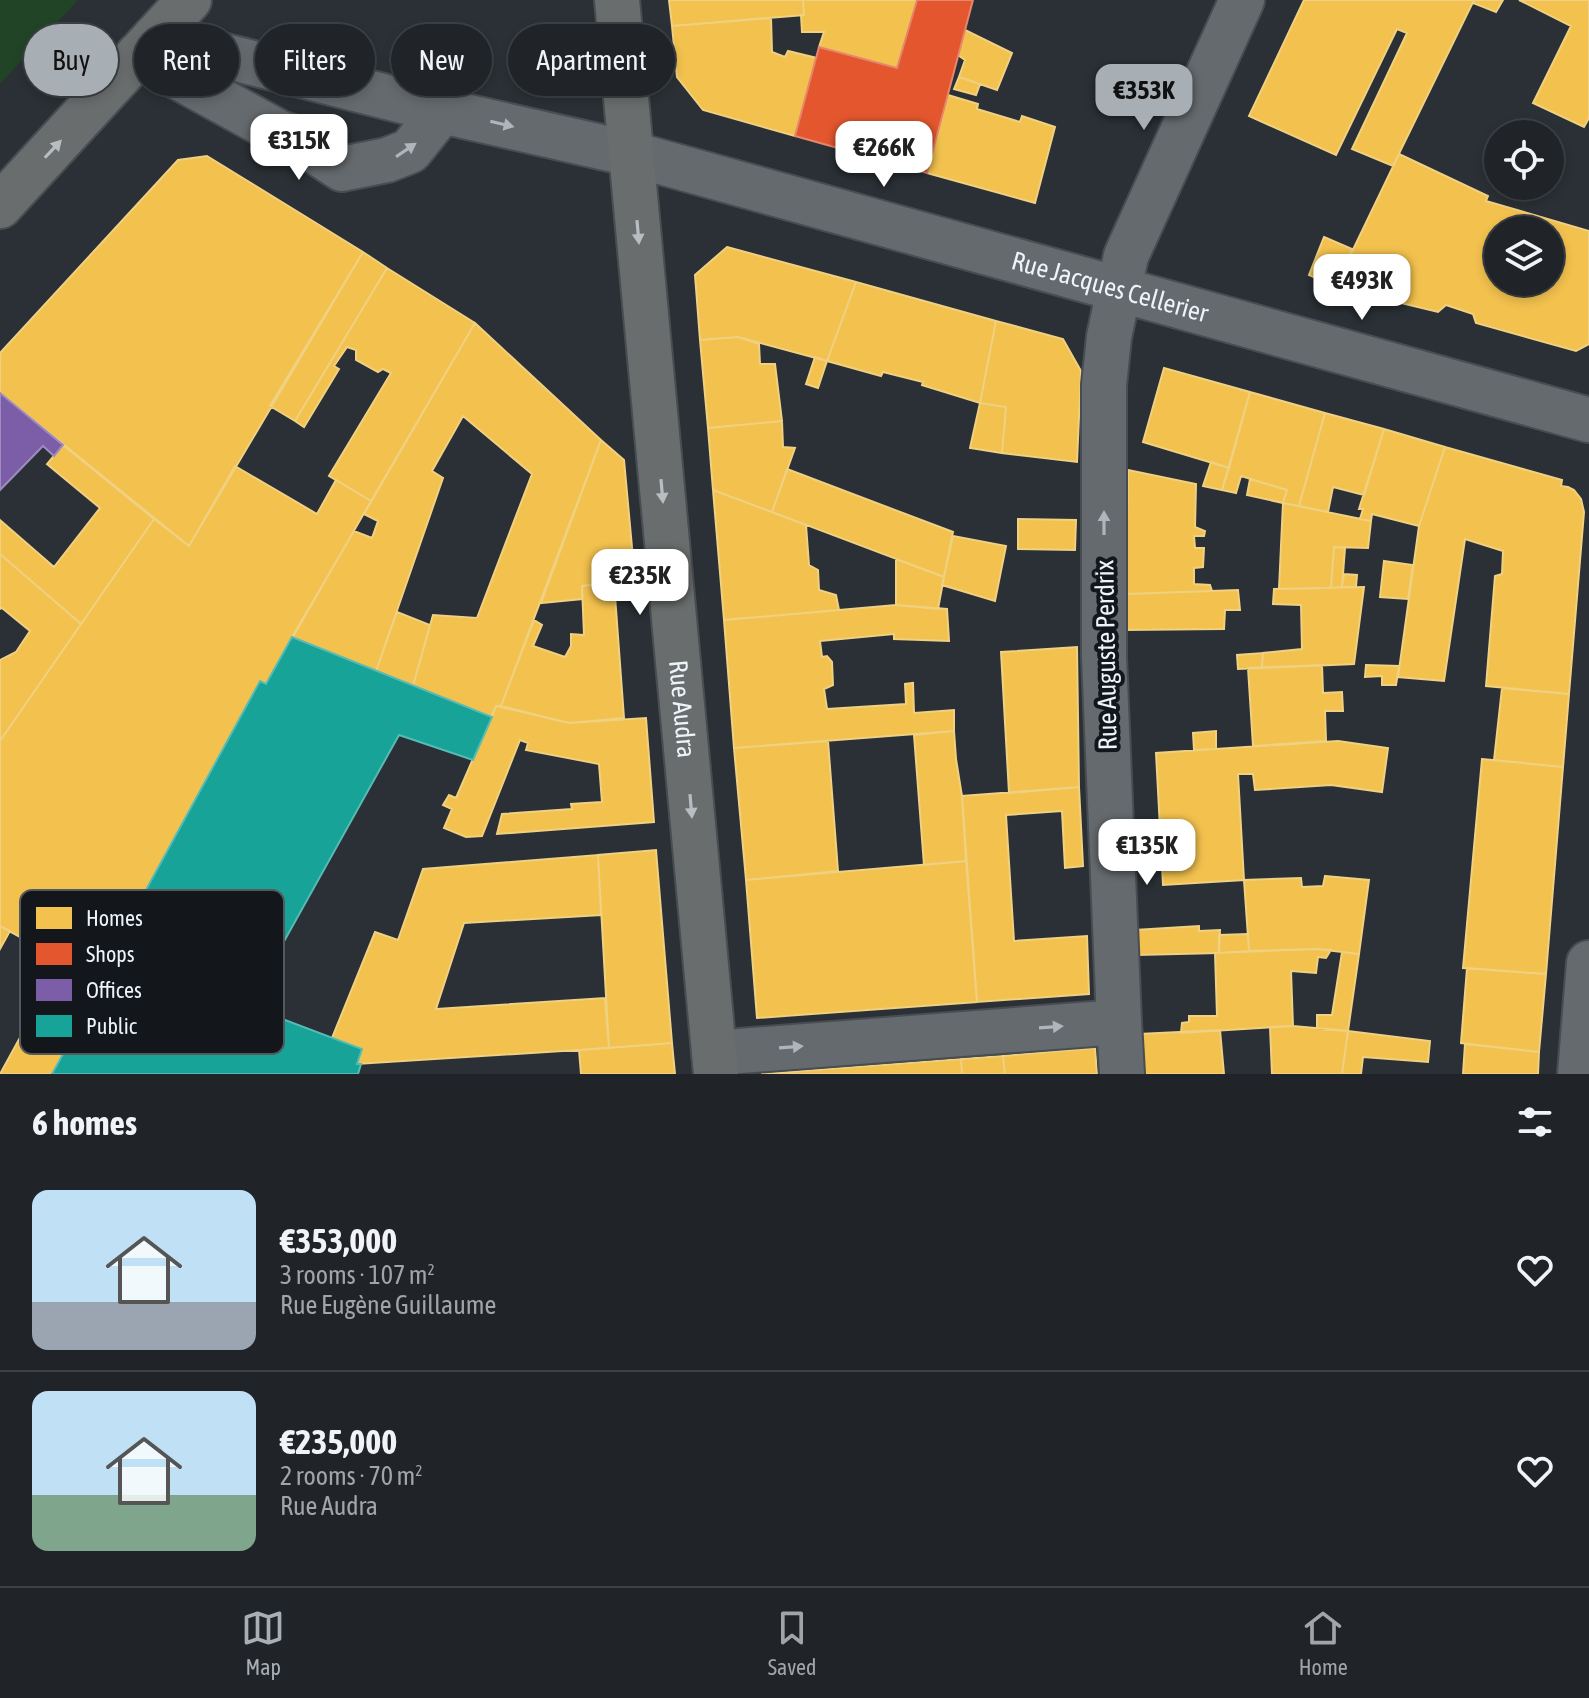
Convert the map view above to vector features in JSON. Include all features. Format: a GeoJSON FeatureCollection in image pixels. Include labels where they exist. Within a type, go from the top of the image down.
{"type":"FeatureCollection","features":[{"type":"Feature","properties":{"kind":"main road"},"geometry":{"type":"LineString","coordinates":[[167,24],[189,0]]}},
{"type":"Feature","properties":{"kind":"main road","name":"Rue Audra"},"geometry":{"type":"LineString","coordinates":[[617,0],[715,1064]]}},
{"type":"Feature","properties":{"kind":"main road"},"geometry":{"type":"LineString","coordinates":[[0,206],[134,60]]}},
{"type":"Feature","properties":{"kind":"street","name":"Rue Auguste Perdrix"},"geometry":{"type":"LineString","coordinates":[[1122,1074],[1104,656],[1104,385],[1109,337],[1126,256],[1242,0]]}},
{"type":"Feature","properties":{"kind":"street","name":"Rue Jacques Cellerier"},"geometry":{"type":"LineString","coordinates":[[239,67],[632,154],[1589,420]]}},
{"type":"Feature","properties":{"kind":"street"},"geometry":{"type":"LineString","coordinates":[[222,96],[342,169],[387,160],[410,151],[442,111]]}},
{"type":"Feature","properties":{"kind":"street"},"geometry":{"type":"LineString","coordinates":[[1580,1074],[1589,963]]}},
{"type":"Feature","properties":{"kind":"street"},"geometry":{"type":"LineString","coordinates":[[715,1064],[1119,1022]]}},
{"type":"Feature","properties":{"kind":"green space"},"geometry":{"type":"Polygon","coordinates":[[[0,0],[78,0],[56,24],[24,24],[24,58],[0,84],[0,0]]]}},
{"type":"Feature","properties":{"kind":"building: Homes"},"geometry":{"type":"Polygon","coordinates":[[[669,0],[803,0],[804,15],[672,24],[669,0]]]}},
{"type":"Feature","properties":{"kind":"building: Homes"},"geometry":{"type":"Polygon","coordinates":[[[803,0],[917,0],[897,68],[819,47],[824,32],[802,32],[803,0]]]}},
{"type":"Feature","properties":{"kind":"building: Homes"},"geometry":{"type":"Polygon","coordinates":[[[1304,0],[1474,0],[1393,166],[1352,149],[1407,33],[1397,29],[1336,155],[1249,116],[1304,0]]]}},
{"type":"Feature","properties":{"kind":"building: Homes"},"geometry":{"type":"Polygon","coordinates":[[[1474,0],[1503,0],[1496,12],[1473,3],[1474,0]]]}},
{"type":"Feature","properties":{"kind":"building: Homes"},"geometry":{"type":"Polygon","coordinates":[[[1519,0],[1589,0],[1589,118],[1584,127],[1533,103],[1571,26],[1519,0]]]}},
{"type":"Feature","properties":{"kind":"building: Homes"},"geometry":{"type":"Polygon","coordinates":[[[771,18],[772,52],[785,57],[788,51],[817,58],[795,136],[703,110],[677,77],[675,26],[771,18]]]}},
{"type":"Feature","properties":{"kind":"building: Homes"},"geometry":{"type":"Polygon","coordinates":[[[965,30],[1012,53],[997,90],[959,77],[965,60],[958,55],[965,30]]]}},
{"type":"Feature","properties":{"kind":"building: Homes"},"geometry":{"type":"Polygon","coordinates":[[[959,77],[980,84],[976,95],[954,89],[959,77]]]}},
{"type":"Feature","properties":{"kind":"building: Homes"},"geometry":{"type":"Polygon","coordinates":[[[948,95],[978,104],[977,109],[1020,122],[1022,116],[1055,127],[1035,203],[927,173],[948,95]]]}},
{"type":"Feature","properties":{"kind":"building: Homes"},"geometry":{"type":"Polygon","coordinates":[[[1399,154],[1484,194],[1486,201],[1538,216],[1484,216],[1484,296],[1564,296],[1564,224],[1589,231],[1589,344],[1576,351],[1476,323],[1473,314],[1446,305],[1438,312],[1335,287],[1399,154]]]}},
{"type":"Feature","properties":{"kind":"building: Homes"},"geometry":{"type":"Polygon","coordinates":[[[207,156],[363,252],[189,546],[0,393],[0,353],[178,160],[207,156]]]}},
{"type":"Feature","properties":{"kind":"building: Homes"},"geometry":{"type":"Polygon","coordinates":[[[1324,237],[1352,249],[1335,287],[1309,275],[1324,237]]]}},
{"type":"Feature","properties":{"kind":"building: Homes"},"geometry":{"type":"Polygon","coordinates":[[[727,247],[856,282],[827,361],[738,337],[700,340],[695,275],[727,247]]]}},
{"type":"Feature","properties":{"kind":"building: Homes"},"geometry":{"type":"Polygon","coordinates":[[[363,252],[387,268],[295,421],[270,406],[363,252]]]}},
{"type":"Feature","properties":{"kind":"building: Homes"},"geometry":{"type":"Polygon","coordinates":[[[387,268],[475,323],[371,501],[329,476],[391,373],[383,369],[378,372],[356,360],[356,350],[347,347],[334,366],[339,369],[304,427],[295,421],[387,268]]]}},
{"type":"Feature","properties":{"kind":"building: Homes"},"geometry":{"type":"Polygon","coordinates":[[[856,282],[996,321],[980,403],[922,385],[923,382],[883,372],[881,376],[827,361],[856,282]]]}},
{"type":"Feature","properties":{"kind":"building: Homes"},"geometry":{"type":"Polygon","coordinates":[[[996,321],[1063,339],[1081,371],[1077,462],[1002,453],[1006,407],[980,403],[996,321]]]}},
{"type":"Feature","properties":{"kind":"building: Homes"},"geometry":{"type":"Polygon","coordinates":[[[475,323],[601,440],[501,706],[496,706],[492,717],[413,686],[433,615],[477,618],[532,474],[463,416],[432,471],[443,478],[376,671],[292,637],[354,531],[372,538],[378,521],[364,514],[475,323]]]}},
{"type":"Feature","properties":{"kind":"building: Homes"},"geometry":{"type":"Polygon","coordinates":[[[738,337],[759,344],[760,364],[775,364],[782,421],[708,428],[700,340],[738,337]]]}},
{"type":"Feature","properties":{"kind":"building: Homes"},"geometry":{"type":"Polygon","coordinates":[[[815,357],[827,361],[818,388],[806,384],[815,357]]]}},
{"type":"Feature","properties":{"kind":"building: Homes"},"geometry":{"type":"Polygon","coordinates":[[[1164,368],[1250,392],[1229,468],[1143,442],[1164,368]]]}},
{"type":"Feature","properties":{"kind":"building: Homes"},"geometry":{"type":"Polygon","coordinates":[[[1250,392],[1325,413],[1299,506],[1283,503],[1287,490],[1241,476],[1236,493],[1222,490],[1250,392]]]}},
{"type":"Feature","properties":{"kind":"building: Homes"},"geometry":{"type":"Polygon","coordinates":[[[980,403],[1006,407],[1002,453],[970,448],[980,403]]]}},
{"type":"Feature","properties":{"kind":"building: Homes"},"geometry":{"type":"Polygon","coordinates":[[[1325,413],[1384,429],[1364,495],[1333,487],[1328,512],[1299,506],[1325,413]]]}},
{"type":"Feature","properties":{"kind":"building: Homes"},"geometry":{"type":"Polygon","coordinates":[[[782,421],[783,447],[795,448],[772,512],[713,490],[708,428],[782,421]]]}},
{"type":"Feature","properties":{"kind":"building: Homes"},"geometry":{"type":"Polygon","coordinates":[[[1384,429],[1445,447],[1419,526],[1372,514],[1371,521],[1360,519],[1363,509],[1359,509],[1384,429]]]}},
{"type":"Feature","properties":{"kind":"building: Homes"},"geometry":{"type":"Polygon","coordinates":[[[601,440],[624,460],[635,580],[582,586],[582,599],[541,603],[601,440]]]}},
{"type":"Feature","properties":{"kind":"building: Homes"},"geometry":{"type":"Polygon","coordinates":[[[63,445],[154,519],[81,624],[0,554],[0,520],[54,567],[100,508],[47,464],[63,445]]]}},
{"type":"Feature","properties":{"kind":"building: Homes"},"geometry":{"type":"Polygon","coordinates":[[[1445,447],[1562,480],[1561,486],[1574,490],[1581,499],[1584,512],[1569,694],[1486,686],[1495,576],[1502,574],[1503,551],[1465,539],[1444,681],[1398,677],[1419,526],[1445,447]]]}},
{"type":"Feature","properties":{"kind":"building: Homes"},"geometry":{"type":"Polygon","coordinates":[[[1211,462],[1229,468],[1222,490],[1203,486],[1211,462]]]}},
{"type":"Feature","properties":{"kind":"building: Homes"},"geometry":{"type":"Polygon","coordinates":[[[235,466],[317,514],[336,480],[371,501],[266,684],[260,681],[146,890],[20,890],[20,937],[0,926],[0,741],[154,519],[189,546],[235,466]]]}},
{"type":"Feature","properties":{"kind":"building: Homes"},"geometry":{"type":"Polygon","coordinates":[[[787,469],[953,532],[944,577],[772,512],[787,469]]]}},
{"type":"Feature","properties":{"kind":"building: Homes"},"geometry":{"type":"Polygon","coordinates":[[[1128,470],[1196,484],[1195,527],[1205,531],[1204,536],[1194,536],[1195,548],[1204,548],[1203,567],[1194,568],[1194,584],[1210,585],[1212,591],[1126,594],[1128,470]]]}},
{"type":"Feature","properties":{"kind":"building: Homes"},"geometry":{"type":"Polygon","coordinates":[[[1250,479],[1287,490],[1283,503],[1247,495],[1250,479]]]}},
{"type":"Feature","properties":{"kind":"building: Homes"},"geometry":{"type":"Polygon","coordinates":[[[713,490],[806,525],[809,565],[818,570],[819,590],[836,595],[839,610],[724,620],[713,490]]]}},
{"type":"Feature","properties":{"kind":"building: Homes"},"geometry":{"type":"Polygon","coordinates":[[[1283,503],[1371,521],[1368,548],[1334,547],[1331,588],[1279,589],[1283,503]]]}},
{"type":"Feature","properties":{"kind":"building: Homes"},"geometry":{"type":"Polygon","coordinates":[[[1018,519],[1076,520],[1075,550],[1018,549],[1018,519]]]}},
{"type":"Feature","properties":{"kind":"building: Homes"},"geometry":{"type":"Polygon","coordinates":[[[953,536],[1006,546],[995,601],[942,585],[953,536]]]}},
{"type":"Feature","properties":{"kind":"building: Homes"},"geometry":{"type":"Polygon","coordinates":[[[1334,547],[1345,548],[1342,587],[1331,588],[1334,547]]]}},
{"type":"Feature","properties":{"kind":"building: Homes"},"geometry":{"type":"Polygon","coordinates":[[[0,554],[81,624],[0,741],[0,660],[16,652],[30,631],[0,609],[0,554]]]}},
{"type":"Feature","properties":{"kind":"building: Homes"},"geometry":{"type":"Polygon","coordinates":[[[896,559],[944,577],[938,609],[896,605],[896,559]]]}},
{"type":"Feature","properties":{"kind":"building: Homes"},"geometry":{"type":"Polygon","coordinates":[[[1384,561],[1413,565],[1408,599],[1380,597],[1384,561]]]}},
{"type":"Feature","properties":{"kind":"building: Homes"},"geometry":{"type":"Polygon","coordinates":[[[1344,574],[1357,575],[1356,587],[1342,587],[1344,574]]]}},
{"type":"Feature","properties":{"kind":"building: Homes"},"geometry":{"type":"Polygon","coordinates":[[[614,582],[624,718],[569,723],[501,706],[534,620],[542,625],[533,646],[565,657],[571,646],[571,634],[584,635],[582,586],[614,582]]]}},
{"type":"Feature","properties":{"kind":"building: Homes"},"geometry":{"type":"Polygon","coordinates":[[[1364,587],[1354,664],[1262,668],[1263,653],[1302,649],[1301,605],[1273,604],[1274,589],[1364,587]]]}},
{"type":"Feature","properties":{"kind":"building: Homes"},"geometry":{"type":"Polygon","coordinates":[[[1238,590],[1240,610],[1225,610],[1224,629],[1125,630],[1126,594],[1238,590]]]}},
{"type":"Feature","properties":{"kind":"building: Homes"},"geometry":{"type":"Polygon","coordinates":[[[896,605],[947,609],[949,641],[894,639],[894,634],[820,641],[822,657],[827,656],[832,662],[833,685],[824,689],[827,709],[906,704],[905,684],[913,683],[914,713],[954,710],[954,731],[734,748],[724,620],[896,605]]]}},
{"type":"Feature","properties":{"kind":"building: Homes"},"geometry":{"type":"Polygon","coordinates":[[[397,612],[430,625],[413,686],[376,671],[397,612]]]}},
{"type":"Feature","properties":{"kind":"building: Homes"},"geometry":{"type":"Polygon","coordinates":[[[1077,647],[1079,787],[1009,793],[1001,652],[1077,647]]]}},
{"type":"Feature","properties":{"kind":"building: Homes"},"geometry":{"type":"Polygon","coordinates":[[[1263,653],[1262,668],[1238,669],[1237,655],[1263,653]]]}},
{"type":"Feature","properties":{"kind":"building: Homes"},"geometry":{"type":"Polygon","coordinates":[[[1322,665],[1323,693],[1342,692],[1343,711],[1325,711],[1326,741],[1253,746],[1248,668],[1322,665]]]}},
{"type":"Feature","properties":{"kind":"building: Homes"},"geometry":{"type":"Polygon","coordinates":[[[1366,665],[1399,666],[1396,685],[1382,685],[1382,676],[1365,677],[1366,665]]]}},
{"type":"Feature","properties":{"kind":"building: Homes"},"geometry":{"type":"Polygon","coordinates":[[[1502,688],[1569,694],[1563,767],[1494,760],[1502,688]]]}},
{"type":"Feature","properties":{"kind":"building: Homes"},"geometry":{"type":"Polygon","coordinates":[[[496,706],[569,723],[646,718],[654,822],[497,834],[502,814],[572,809],[571,804],[602,802],[599,764],[526,750],[528,743],[520,740],[482,836],[466,837],[444,828],[452,809],[443,805],[449,795],[456,798],[496,706]]]}},
{"type":"Feature","properties":{"kind":"building: Homes"},"geometry":{"type":"Polygon","coordinates":[[[954,731],[966,861],[924,865],[914,735],[954,731]]]}},
{"type":"Feature","properties":{"kind":"building: Homes"},"geometry":{"type":"Polygon","coordinates":[[[1216,731],[1216,749],[1194,750],[1193,733],[1216,731]]]}},
{"type":"Feature","properties":{"kind":"building: Homes"},"geometry":{"type":"Polygon","coordinates":[[[828,741],[838,871],[746,880],[734,748],[828,741]]]}},
{"type":"Feature","properties":{"kind":"building: Homes"},"geometry":{"type":"Polygon","coordinates":[[[1338,741],[1388,748],[1382,792],[1331,785],[1255,790],[1253,774],[1238,774],[1244,880],[1163,885],[1156,753],[1338,741]]]}},
{"type":"Feature","properties":{"kind":"building: Homes"},"geometry":{"type":"Polygon","coordinates":[[[1482,759],[1563,767],[1546,974],[1463,968],[1482,759]]]}},
{"type":"Feature","properties":{"kind":"building: Homes"},"geometry":{"type":"Polygon","coordinates":[[[1079,787],[1083,866],[1065,868],[1062,811],[1006,815],[1014,941],[1087,936],[1089,994],[977,1002],[962,796],[1079,787]]]}},
{"type":"Feature","properties":{"kind":"building: Homes"},"geometry":{"type":"Polygon","coordinates":[[[656,850],[672,1043],[609,1048],[598,855],[656,850]]]}},
{"type":"Feature","properties":{"kind":"building: Homes"},"geometry":{"type":"Polygon","coordinates":[[[598,855],[601,915],[464,923],[436,1009],[605,998],[609,1048],[357,1064],[362,1049],[332,1038],[375,932],[398,940],[423,869],[598,855]]]}},
{"type":"Feature","properties":{"kind":"building: Homes"},"geometry":{"type":"Polygon","coordinates":[[[966,861],[977,1002],[757,1018],[746,880],[966,861]]]}},
{"type":"Feature","properties":{"kind":"building: Homes"},"geometry":{"type":"Polygon","coordinates":[[[1325,876],[1369,880],[1359,954],[1316,949],[1249,951],[1244,880],[1301,878],[1302,887],[1323,886],[1325,876]]]}},
{"type":"Feature","properties":{"kind":"building: Homes"},"geometry":{"type":"Polygon","coordinates":[[[0,926],[10,931],[0,949],[0,926]]]}},
{"type":"Feature","properties":{"kind":"building: Homes"},"geometry":{"type":"Polygon","coordinates":[[[1199,926],[1199,931],[1220,930],[1219,953],[1137,955],[1135,930],[1199,926]]]}},
{"type":"Feature","properties":{"kind":"building: Homes"},"geometry":{"type":"Polygon","coordinates":[[[1248,934],[1249,951],[1219,953],[1219,935],[1248,934]]]}},
{"type":"Feature","properties":{"kind":"building: Homes"},"geometry":{"type":"Polygon","coordinates":[[[1331,950],[1326,958],[1318,957],[1316,973],[1291,971],[1293,1026],[1181,1033],[1182,1023],[1189,1022],[1189,1016],[1217,1016],[1215,953],[1331,950]]]}},
{"type":"Feature","properties":{"kind":"building: Homes"},"geometry":{"type":"Polygon","coordinates":[[[1342,952],[1359,954],[1348,1031],[1317,1029],[1317,1015],[1332,1015],[1342,952]]]}},
{"type":"Feature","properties":{"kind":"building: Homes"},"geometry":{"type":"Polygon","coordinates":[[[1467,968],[1546,974],[1539,1052],[1461,1043],[1467,968]]]}},
{"type":"Feature","properties":{"kind":"building: Homes"},"geometry":{"type":"Polygon","coordinates":[[[1270,1027],[1348,1031],[1342,1074],[1272,1074],[1270,1027]]]}},
{"type":"Feature","properties":{"kind":"building: Homes"},"geometry":{"type":"Polygon","coordinates":[[[1220,1030],[1224,1074],[1141,1074],[1139,1034],[1220,1030]]]}},
{"type":"Feature","properties":{"kind":"building: Homes"},"geometry":{"type":"Polygon","coordinates":[[[1348,1031],[1430,1041],[1428,1062],[1363,1057],[1361,1074],[1342,1074],[1348,1031]]]}},
{"type":"Feature","properties":{"kind":"building: Homes"},"geometry":{"type":"Polygon","coordinates":[[[20,1038],[20,1054],[63,1054],[52,1074],[0,1074],[20,1038]]]}},
{"type":"Feature","properties":{"kind":"building: Homes"},"geometry":{"type":"Polygon","coordinates":[[[672,1043],[675,1074],[581,1074],[579,1050],[672,1043]]]}},
{"type":"Feature","properties":{"kind":"building: Homes"},"geometry":{"type":"Polygon","coordinates":[[[1465,1044],[1539,1052],[1538,1074],[1463,1074],[1465,1044]]]}},
{"type":"Feature","properties":{"kind":"building: Homes"},"geometry":{"type":"Polygon","coordinates":[[[1095,1048],[1097,1074],[1005,1074],[1003,1056],[1095,1048]]]}},
{"type":"Feature","properties":{"kind":"building: Homes"},"geometry":{"type":"Polygon","coordinates":[[[1003,1056],[1005,1074],[962,1074],[961,1059],[1003,1056]]]}},
{"type":"Feature","properties":{"kind":"building: Homes"},"geometry":{"type":"Polygon","coordinates":[[[961,1059],[962,1074],[761,1074],[961,1059]]]}},
{"type":"Feature","properties":{"kind":"building: Shops"},"geometry":{"type":"Polygon","coordinates":[[[917,0],[973,0],[927,173],[795,136],[819,47],[897,68],[917,0]]]}},
{"type":"Feature","properties":{"kind":"building: Offices"},"geometry":{"type":"Polygon","coordinates":[[[0,393],[63,445],[54,456],[43,446],[0,490],[0,393]]]}},
{"type":"Feature","properties":{"kind":"building: Public"},"geometry":{"type":"Polygon","coordinates":[[[292,637],[492,717],[473,760],[399,735],[284,941],[284,890],[146,890],[260,681],[266,684],[292,637]]]}},
{"type":"Feature","properties":{"kind":"building: Public"},"geometry":{"type":"Polygon","coordinates":[[[284,1020],[362,1049],[357,1064],[361,1064],[358,1074],[52,1074],[63,1054],[284,1054],[284,1020]]]}}]}
